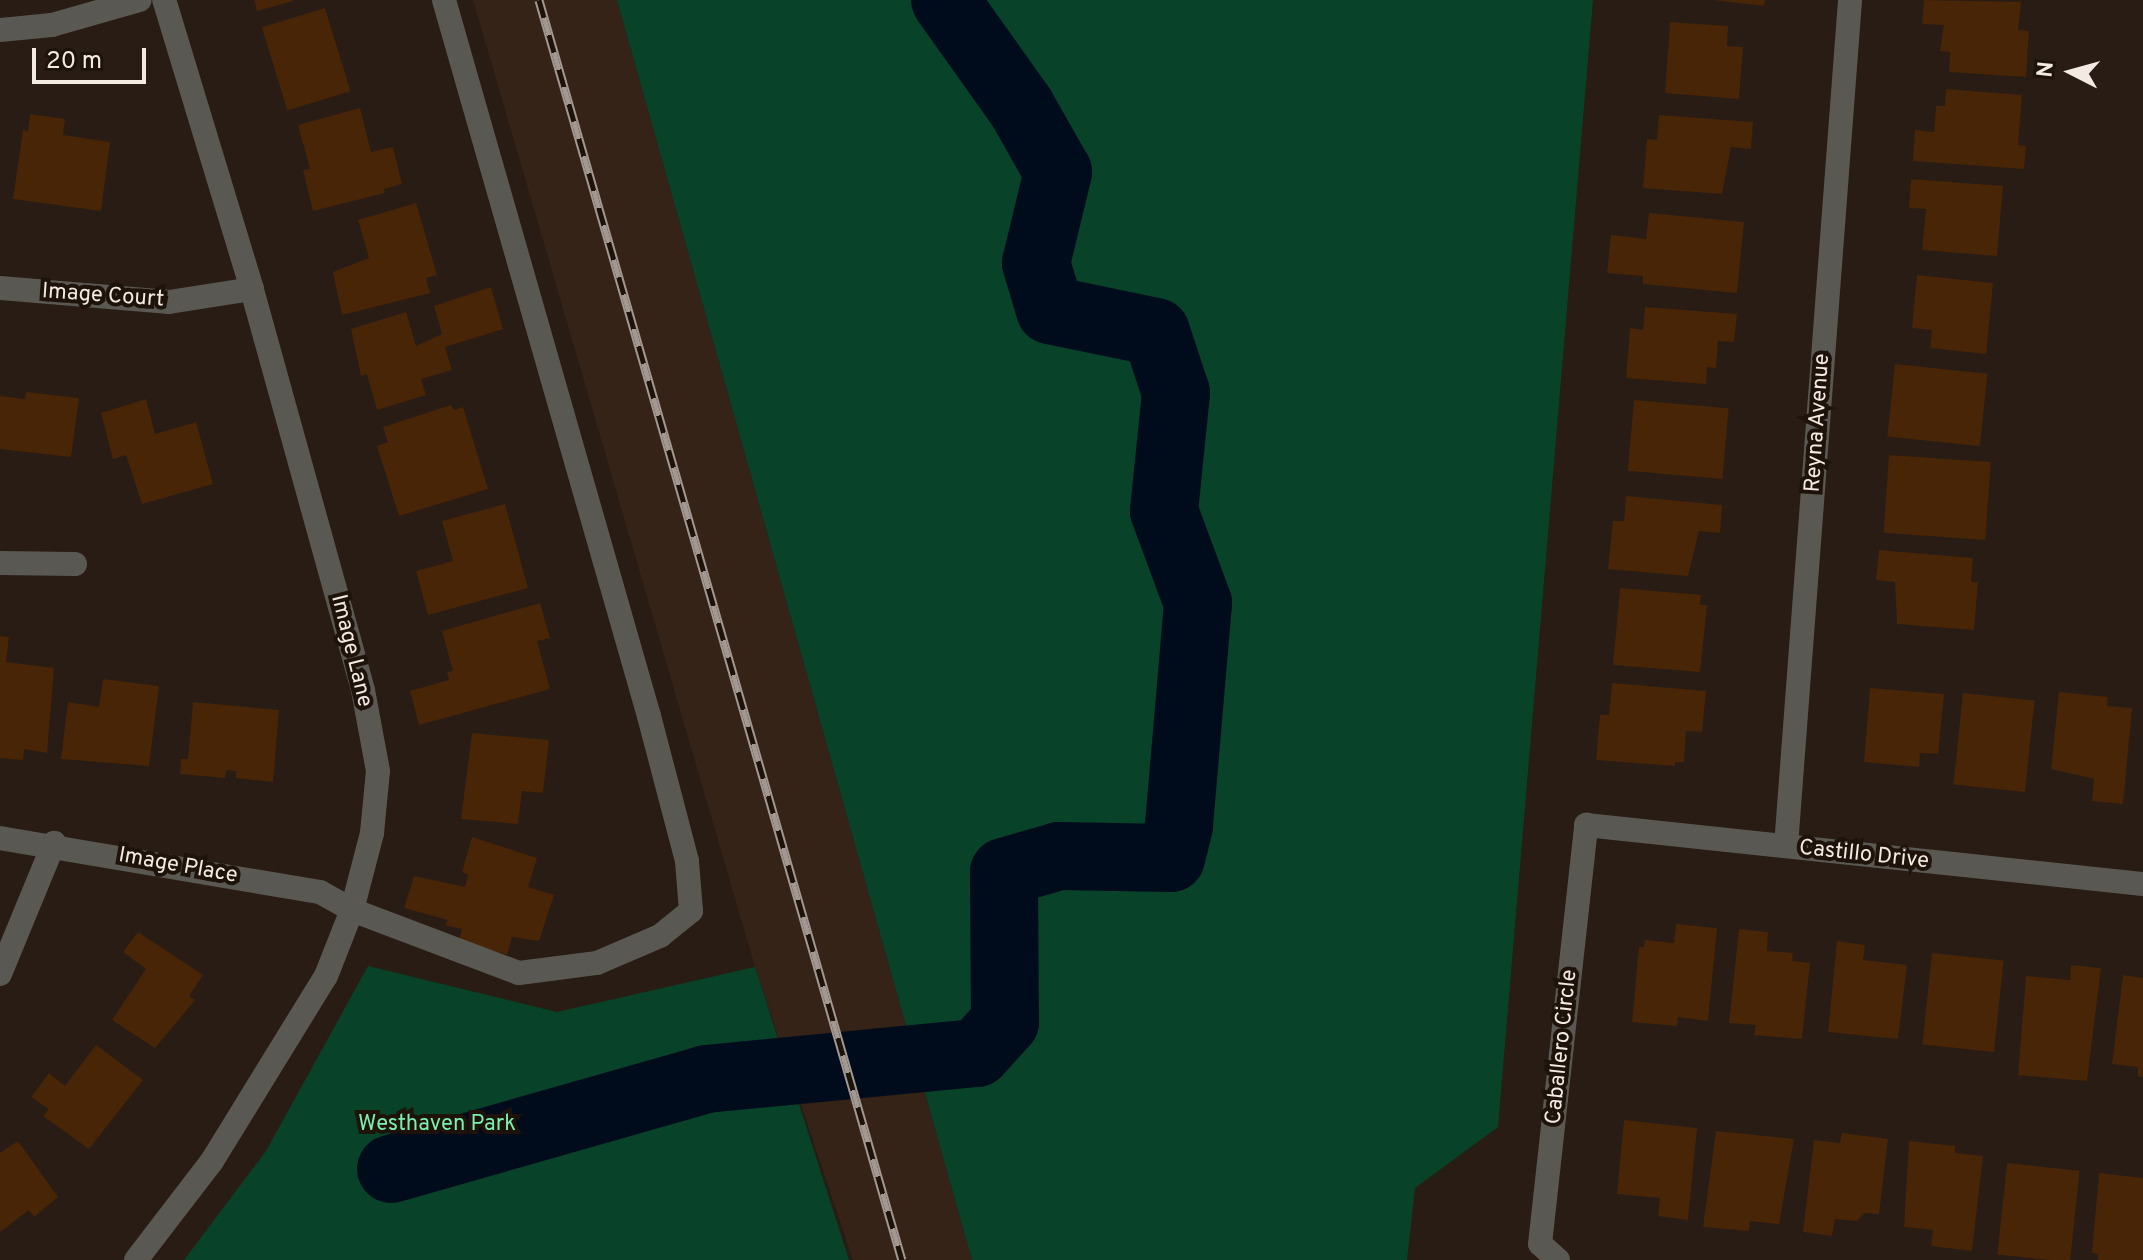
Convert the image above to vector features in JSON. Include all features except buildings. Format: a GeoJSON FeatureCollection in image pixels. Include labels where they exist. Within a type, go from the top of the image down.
{"type":"FeatureCollection","features":[{"type":"Feature","properties":{"kind":"street"},"geometry":{"type":"LineString","coordinates":[[0,30],[52,25],[140,0]]}},
{"type":"Feature","properties":{"kind":"street","name":"Image Lane"},"geometry":{"type":"LineString","coordinates":[[136,1260],[212,1161],[326,976],[352,910],[372,833],[378,771],[363,690],[252,289],[164,0]]}},
{"type":"Feature","properties":{"kind":"street","name":"Image Place"},"geometry":{"type":"LineString","coordinates":[[0,838],[54,843],[320,892],[352,910],[519,973],[597,963],[660,936],[691,911],[687,861],[649,716],[444,0]]}},
{"type":"Feature","properties":{"kind":"street","name":"Reyna Avenue"},"geometry":{"type":"LineString","coordinates":[[1786,846],[1850,0]]}},
{"type":"Feature","properties":{"kind":"street","name":"Image Court"},"geometry":{"type":"LineString","coordinates":[[0,288],[169,302],[252,289]]}},
{"type":"Feature","properties":{"kind":"street"},"geometry":{"type":"LineString","coordinates":[[0,563],[75,564]]}},
{"type":"Feature","properties":{"kind":"street","name":"Castillo Drive"},"geometry":{"type":"LineString","coordinates":[[1586,825],[2143,884]]}},
{"type":"Feature","properties":{"kind":"street","name":"Caballero Circle"},"geometry":{"type":"LineString","coordinates":[[1558,1260],[1540,1244],[1586,825]]}},
{"type":"Feature","properties":{"kind":"street"},"geometry":{"type":"LineString","coordinates":[[0,974],[54,843]]}},
{"type":"Feature","properties":{"kind":"shaded area"},"geometry":{"type":"Polygon","coordinates":[[[473,0],[617,0],[972,1260],[853,1260],[755,967],[473,0]]]}},
{"type":"Feature","properties":{"kind":"green space"},"geometry":{"type":"Polygon","coordinates":[[[617,0],[1593,0],[1498,1127],[1415,1188],[1407,1260],[972,1260],[617,0]]]}},
{"type":"Feature","properties":{"kind":"green space","name":"Westhaven Park"},"geometry":{"type":"Polygon","coordinates":[[[368,966],[557,1012],[755,967],[849,1260],[184,1260],[266,1151],[368,966]]]}},
{"type":"Feature","properties":{"kind":"waterway"},"geometry":{"type":"LineString","coordinates":[[391,1169],[706,1079],[977,1053],[1005,1022],[1004,872],[1059,856],[1171,858],[1179,825],[1198,603],[1164,511],[1176,393],[1156,332],[1050,310],[1036,263],[1058,172],[1021,107],[945,0]]}},
{"type":"Feature","properties":{"kind":"railway"},"geometry":{"type":"LineString","coordinates":[[539,0],[902,1260]]}}]}
